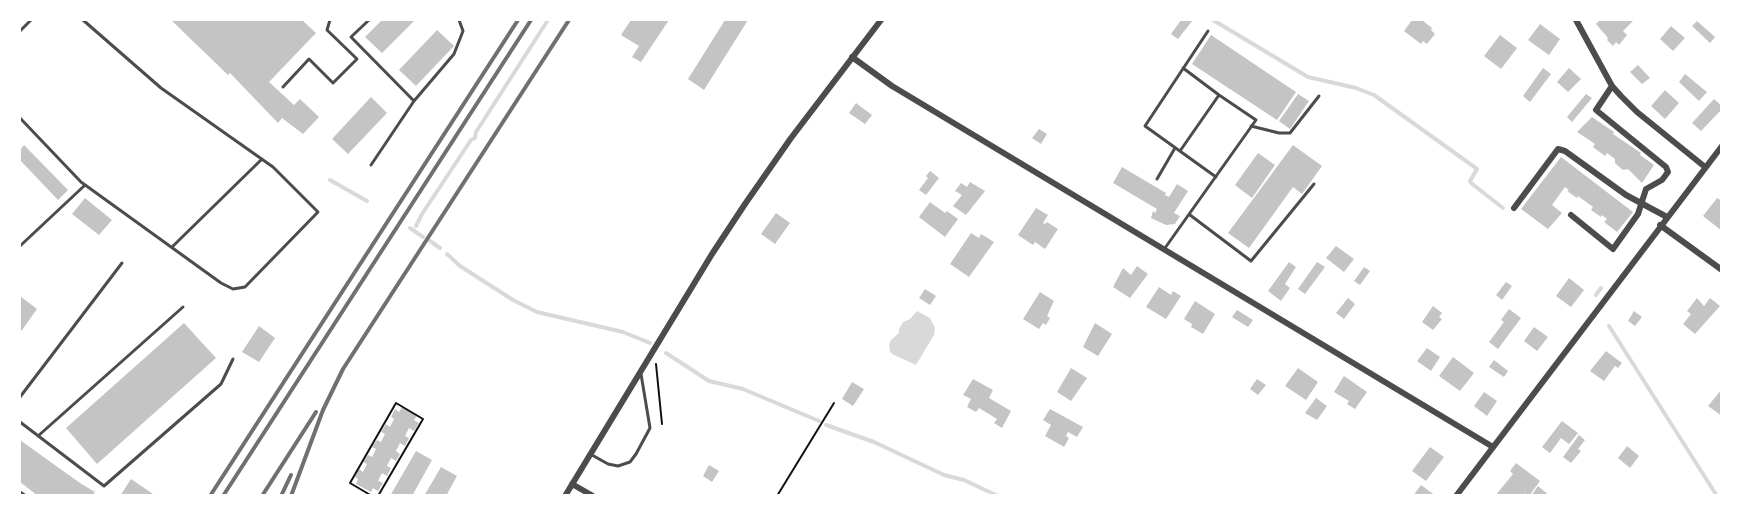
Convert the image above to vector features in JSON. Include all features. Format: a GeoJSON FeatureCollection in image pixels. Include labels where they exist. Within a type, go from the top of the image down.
{"type":"FeatureCollection","features":[{"type":"Feature","properties":{"kind":"street"},"geometry":{"type":"LineString","coordinates":[[565,495],[712,254],[791,138],[882,20]]}},
{"type":"Feature","properties":{"kind":"street"},"geometry":{"type":"LineString","coordinates":[[1576,20],[1612,86],[1637,112],[1704,167]]}},
{"type":"Feature","properties":{"kind":"street"},"geometry":{"type":"LineString","coordinates":[[852,57],[892,86],[1493,447]]}},
{"type":"Feature","properties":{"kind":"street"},"geometry":{"type":"LineString","coordinates":[[1571,215],[1613,249],[1636,217],[1646,189],[1665,178],[1668,170],[1596,110],[1612,86]]}},
{"type":"Feature","properties":{"kind":"street"},"geometry":{"type":"LineString","coordinates":[[1456,495],[1722,146]]}},
{"type":"Feature","properties":{"kind":"street"},"geometry":{"type":"LineString","coordinates":[[1514,208],[1558,149],[1565,151],[1626,195],[1667,217]]}},
{"type":"Feature","properties":{"kind":"street"},"geometry":{"type":"LineString","coordinates":[[1660,225],[1722,270]]}},
{"type":"Feature","properties":{"kind":"street"},"geometry":{"type":"LineString","coordinates":[[572,484],[593,495]]}},
{"type":"Feature","properties":{"kind":"lane"},"geometry":{"type":"LineString","coordinates":[[20,31],[31,20]]}},
{"type":"Feature","properties":{"kind":"lane"},"geometry":{"type":"LineString","coordinates":[[20,118],[85,185],[221,283],[233,289],[245,287],[318,212],[273,167],[161,88],[83,20]]}},
{"type":"Feature","properties":{"kind":"lane"},"geometry":{"type":"LineString","coordinates":[[283,87],[309,60],[333,83],[357,59],[327,30],[330,20]]}},
{"type":"Feature","properties":{"kind":"lane"},"geometry":{"type":"LineString","coordinates":[[366,20],[351,37],[414,101]]}},
{"type":"Feature","properties":{"kind":"lane"},"geometry":{"type":"LineString","coordinates":[[371,165],[414,101],[454,54],[463,31],[459,20]]}},
{"type":"Feature","properties":{"kind":"lane"},"geometry":{"type":"LineString","coordinates":[[1208,31],[1145,126],[1216,177]]}},
{"type":"Feature","properties":{"kind":"lane"},"geometry":{"type":"LineString","coordinates":[[1164,249],[1256,120],[1183,68]]}},
{"type":"Feature","properties":{"kind":"lane"},"geometry":{"type":"LineString","coordinates":[[1180,152],[1219,95]]}},
{"type":"Feature","properties":{"kind":"lane"},"geometry":{"type":"LineString","coordinates":[[1251,126],[1279,134],[1290,133],[1319,96]]}},
{"type":"Feature","properties":{"kind":"lane"},"geometry":{"type":"LineString","coordinates":[[1157,179],[1175,148]]}},
{"type":"Feature","properties":{"kind":"lane"},"geometry":{"type":"LineString","coordinates":[[172,247],[262,159]]}},
{"type":"Feature","properties":{"kind":"lane"},"geometry":{"type":"LineString","coordinates":[[1190,215],[1251,261],[1314,184]]}},
{"type":"Feature","properties":{"kind":"lane"},"geometry":{"type":"LineString","coordinates":[[20,246],[85,185]]}},
{"type":"Feature","properties":{"kind":"lane"},"geometry":{"type":"LineString","coordinates":[[20,397],[122,263]]}},
{"type":"Feature","properties":{"kind":"lane"},"geometry":{"type":"LineString","coordinates":[[38,436],[183,307]]}},
{"type":"Feature","properties":{"kind":"lane"},"geometry":{"type":"LineString","coordinates":[[20,422],[104,486],[221,384],[233,359]]}},
{"type":"Feature","properties":{"kind":"lane"},"geometry":{"type":"LineString","coordinates":[[591,454],[608,464],[618,466],[630,462],[636,454],[650,428],[640,372]]}},
{"type":"Feature","properties":{"kind":"lane"},"geometry":{"type":"LineString","coordinates":[[20,492],[26,495]]}},
{"type":"Feature","properties":{"kind":"path"},"geometry":{"type":"LineString","coordinates":[[656,363],[662,424]]}},
{"type":"Feature","properties":{"kind":"path"},"geometry":{"type":"LineString","coordinates":[[372,495],[350,483],[396,404],[423,418],[378,495]]}},
{"type":"Feature","properties":{"kind":"path"},"geometry":{"type":"LineString","coordinates":[[777,495],[834,404]]}},
{"type":"Feature","properties":{"kind":"shaded area"},"geometry":{"type":"Polygon","coordinates":[[[917,311],[930,318],[935,328],[934,335],[916,365],[892,354],[889,344],[899,333],[903,322],[910,319],[917,311]]]}},
{"type":"Feature","properties":{"kind":"building"},"geometry":{"type":"Polygon","coordinates":[[[171,20],[302,20],[316,33],[269,82],[294,105],[300,99],[319,117],[303,134],[282,118],[278,123],[230,73],[228,75],[171,20]]]}},
{"type":"Feature","properties":{"kind":"building"},"geometry":{"type":"Polygon","coordinates":[[[382,20],[415,20],[382,53],[365,37],[382,20]]]}},
{"type":"Feature","properties":{"kind":"building"},"geometry":{"type":"Polygon","coordinates":[[[631,20],[669,20],[641,62],[632,57],[639,46],[621,35],[631,20]]]}},
{"type":"Feature","properties":{"kind":"building"},"geometry":{"type":"Polygon","coordinates":[[[725,20],[748,20],[704,90],[688,79],[725,20]]]}},
{"type":"Feature","properties":{"kind":"building"},"geometry":{"type":"Polygon","coordinates":[[[1181,20],[1193,20],[1178,39],[1171,34],[1181,20]]]}},
{"type":"Feature","properties":{"kind":"building"},"geometry":{"type":"Polygon","coordinates":[[[1412,20],[1422,20],[1432,28],[1435,34],[1427,44],[1423,41],[1421,44],[1404,31],[1412,20]]]}},
{"type":"Feature","properties":{"kind":"building"},"geometry":{"type":"Polygon","coordinates":[[[1600,20],[1633,21],[1623,31],[1627,35],[1619,45],[1616,42],[1613,46],[1596,24],[1600,20]]]}},
{"type":"Feature","properties":{"kind":"building"},"geometry":{"type":"Polygon","coordinates":[[[1697,21],[1715,37],[1710,43],[1692,26],[1697,21]]]}},
{"type":"Feature","properties":{"kind":"building"},"geometry":{"type":"Polygon","coordinates":[[[1540,24],[1560,39],[1549,55],[1528,40],[1540,24]]]}},
{"type":"Feature","properties":{"kind":"building"},"geometry":{"type":"Polygon","coordinates":[[[1671,26],[1685,38],[1673,51],[1660,39],[1671,26]]]}},
{"type":"Feature","properties":{"kind":"building"},"geometry":{"type":"Polygon","coordinates":[[[437,30],[454,46],[416,86],[399,70],[437,30]]]}},
{"type":"Feature","properties":{"kind":"building"},"geometry":{"type":"Polygon","coordinates":[[[1211,35],[1296,92],[1277,120],[1192,64],[1211,35]]]}},
{"type":"Feature","properties":{"kind":"building"},"geometry":{"type":"Polygon","coordinates":[[[1500,35],[1517,48],[1501,69],[1484,56],[1500,35]]]}},
{"type":"Feature","properties":{"kind":"building"},"geometry":{"type":"Polygon","coordinates":[[[1638,65],[1650,78],[1642,84],[1630,72],[1638,65]]]}},
{"type":"Feature","properties":{"kind":"building"},"geometry":{"type":"Polygon","coordinates":[[[1543,68],[1551,74],[1530,102],[1523,96],[1543,68]]]}},
{"type":"Feature","properties":{"kind":"building"},"geometry":{"type":"Polygon","coordinates":[[[1569,68],[1581,79],[1568,92],[1557,82],[1569,68]]]}},
{"type":"Feature","properties":{"kind":"building"},"geometry":{"type":"Polygon","coordinates":[[[1685,74],[1707,92],[1699,101],[1679,82],[1685,74]]]}},
{"type":"Feature","properties":{"kind":"building"},"geometry":{"type":"Polygon","coordinates":[[[1665,90],[1679,103],[1665,119],[1651,106],[1665,90]]]}},
{"type":"Feature","properties":{"kind":"building"},"geometry":{"type":"Polygon","coordinates":[[[1298,94],[1309,101],[1290,129],[1279,121],[1298,94]]]}},
{"type":"Feature","properties":{"kind":"building"},"geometry":{"type":"Polygon","coordinates":[[[1586,94],[1592,98],[1572,122],[1567,117],[1586,94]]]}},
{"type":"Feature","properties":{"kind":"building"},"geometry":{"type":"Polygon","coordinates":[[[371,97],[387,113],[348,154],[332,139],[371,97]]]}},
{"type":"Feature","properties":{"kind":"building"},"geometry":{"type":"Polygon","coordinates":[[[1714,99],[1722,106],[1722,109],[1701,131],[1692,123],[1714,99]]]}},
{"type":"Feature","properties":{"kind":"building"},"geometry":{"type":"Polygon","coordinates":[[[856,103],[872,115],[865,124],[849,113],[856,103]]]}},
{"type":"Feature","properties":{"kind":"building"},"geometry":{"type":"Polygon","coordinates":[[[1592,117],[1654,165],[1642,183],[1628,169],[1623,170],[1615,163],[1615,159],[1607,153],[1605,156],[1593,147],[1595,144],[1577,132],[1592,117]]]}},
{"type":"Feature","properties":{"kind":"building"},"geometry":{"type":"Polygon","coordinates":[[[1039,129],[1047,134],[1041,144],[1032,138],[1039,129]]]}},
{"type":"Feature","properties":{"kind":"building"},"geometry":{"type":"Polygon","coordinates":[[[24,145],[68,190],[58,200],[20,160],[20,150],[24,145]]]}},
{"type":"Feature","properties":{"kind":"building"},"geometry":{"type":"Polygon","coordinates":[[[1293,145],[1322,166],[1302,194],[1293,187],[1249,248],[1228,233],[1293,145]]]}},
{"type":"Feature","properties":{"kind":"building"},"geometry":{"type":"Polygon","coordinates":[[[1258,153],[1275,165],[1252,198],[1235,185],[1258,153]]]}},
{"type":"Feature","properties":{"kind":"building"},"geometry":{"type":"Polygon","coordinates":[[[1561,157],[1633,212],[1617,232],[1604,222],[1607,219],[1591,210],[1593,207],[1567,191],[1569,190],[1565,187],[1552,205],[1562,213],[1548,229],[1521,209],[1561,157]]]}},
{"type":"Feature","properties":{"kind":"building"},"geometry":{"type":"Polygon","coordinates":[[[1122,167],[1169,197],[1177,184],[1188,191],[1174,213],[1180,216],[1175,224],[1166,225],[1151,218],[1153,211],[1155,213],[1157,209],[1113,183],[1122,167]]]}},
{"type":"Feature","properties":{"kind":"building"},"geometry":{"type":"Polygon","coordinates":[[[930,171],[939,178],[926,195],[919,190],[930,171]]]}},
{"type":"Feature","properties":{"kind":"building"},"geometry":{"type":"Polygon","coordinates":[[[970,182],[985,191],[966,215],[953,206],[962,195],[955,191],[961,183],[967,187],[970,182]]]}},
{"type":"Feature","properties":{"kind":"building"},"geometry":{"type":"Polygon","coordinates":[[[85,198],[112,220],[99,235],[72,214],[85,198]]]}},
{"type":"Feature","properties":{"kind":"building"},"geometry":{"type":"Polygon","coordinates":[[[1717,198],[1722,201],[1722,231],[1703,216],[1717,198]]]}},
{"type":"Feature","properties":{"kind":"building"},"geometry":{"type":"Polygon","coordinates":[[[930,202],[958,219],[945,237],[919,217],[930,202]]]}},
{"type":"Feature","properties":{"kind":"building"},"geometry":{"type":"Polygon","coordinates":[[[1036,208],[1048,215],[1043,223],[1047,222],[1058,229],[1045,249],[1035,242],[1033,245],[1018,235],[1036,208]]]}},
{"type":"Feature","properties":{"kind":"building"},"geometry":{"type":"Polygon","coordinates":[[[776,213],[790,223],[775,244],[761,234],[776,213]]]}},
{"type":"Feature","properties":{"kind":"building"},"geometry":{"type":"Polygon","coordinates":[[[971,233],[979,238],[981,234],[994,242],[969,277],[950,264],[971,233]]]}},
{"type":"Feature","properties":{"kind":"building"},"geometry":{"type":"Polygon","coordinates":[[[1336,246],[1354,259],[1344,272],[1326,258],[1336,246]]]}},
{"type":"Feature","properties":{"kind":"building"},"geometry":{"type":"Polygon","coordinates":[[[1289,262],[1296,267],[1285,284],[1290,288],[1281,301],[1268,291],[1289,262]]]}},
{"type":"Feature","properties":{"kind":"building"},"geometry":{"type":"Polygon","coordinates":[[[1317,262],[1325,267],[1305,294],[1298,289],[1317,262]]]}},
{"type":"Feature","properties":{"kind":"building"},"geometry":{"type":"Polygon","coordinates":[[[1137,266],[1148,274],[1130,298],[1113,287],[1123,268],[1131,275],[1137,266]]]}},
{"type":"Feature","properties":{"kind":"building"},"geometry":{"type":"Polygon","coordinates":[[[1364,267],[1370,271],[1360,285],[1354,281],[1364,267]]]}},
{"type":"Feature","properties":{"kind":"building"},"geometry":{"type":"Polygon","coordinates":[[[1569,278],[1584,290],[1571,307],[1556,296],[1569,278]]]}},
{"type":"Feature","properties":{"kind":"building"},"geometry":{"type":"Polygon","coordinates":[[[1506,282],[1512,286],[1502,300],[1496,295],[1506,282]]]}},
{"type":"Feature","properties":{"kind":"building"},"geometry":{"type":"Polygon","coordinates":[[[1159,287],[1171,295],[1173,291],[1181,296],[1166,319],[1146,307],[1159,287]]]}},
{"type":"Feature","properties":{"kind":"building"},"geometry":{"type":"Polygon","coordinates":[[[925,289],[936,296],[930,305],[919,298],[925,289]]]}},
{"type":"Feature","properties":{"kind":"building"},"geometry":{"type":"Polygon","coordinates":[[[1040,292],[1054,301],[1047,316],[1050,318],[1046,325],[1043,323],[1039,329],[1023,319],[1040,292]]]}},
{"type":"Feature","properties":{"kind":"building"},"geometry":{"type":"Polygon","coordinates":[[[20,296],[37,309],[20,333],[20,296]]]}},
{"type":"Feature","properties":{"kind":"building"},"geometry":{"type":"Polygon","coordinates":[[[1348,298],[1355,304],[1344,319],[1336,313],[1348,298]]]}},
{"type":"Feature","properties":{"kind":"building"},"geometry":{"type":"Polygon","coordinates":[[[1697,298],[1704,306],[1710,298],[1720,306],[1695,334],[1683,324],[1691,314],[1687,311],[1697,298]]]}},
{"type":"Feature","properties":{"kind":"building"},"geometry":{"type":"Polygon","coordinates":[[[1195,301],[1215,314],[1203,334],[1191,327],[1192,324],[1184,319],[1195,301]]]}},
{"type":"Feature","properties":{"kind":"building"},"geometry":{"type":"Polygon","coordinates":[[[1433,306],[1442,313],[1439,317],[1442,319],[1433,330],[1422,322],[1433,306]]]}},
{"type":"Feature","properties":{"kind":"building"},"geometry":{"type":"Polygon","coordinates":[[[1509,309],[1521,318],[1498,349],[1489,342],[1504,322],[1501,320],[1509,309]]]}},
{"type":"Feature","properties":{"kind":"building"},"geometry":{"type":"Polygon","coordinates":[[[1237,310],[1253,320],[1248,327],[1232,317],[1237,310]]]}},
{"type":"Feature","properties":{"kind":"building"},"geometry":{"type":"Polygon","coordinates":[[[1634,311],[1642,317],[1635,326],[1628,321],[1634,311]]]}},
{"type":"Feature","properties":{"kind":"building"},"geometry":{"type":"Polygon","coordinates":[[[184,323],[216,358],[97,464],[66,428],[184,323]]]}},
{"type":"Feature","properties":{"kind":"building"},"geometry":{"type":"Polygon","coordinates":[[[1095,323],[1112,334],[1098,356],[1083,347],[1095,323]]]}},
{"type":"Feature","properties":{"kind":"building"},"geometry":{"type":"Polygon","coordinates":[[[259,326],[275,338],[259,362],[242,352],[259,326]]]}},
{"type":"Feature","properties":{"kind":"building"},"geometry":{"type":"Polygon","coordinates":[[[1534,327],[1548,337],[1537,351],[1524,341],[1534,327]]]}},
{"type":"Feature","properties":{"kind":"building"},"geometry":{"type":"Polygon","coordinates":[[[1427,348],[1440,357],[1431,371],[1417,361],[1427,348]]]}},
{"type":"Feature","properties":{"kind":"building"},"geometry":{"type":"Polygon","coordinates":[[[1606,351],[1622,363],[1618,368],[1615,366],[1604,381],[1590,371],[1606,351]]]}},
{"type":"Feature","properties":{"kind":"building"},"geometry":{"type":"Polygon","coordinates":[[[1453,357],[1474,373],[1460,391],[1439,376],[1453,357]]]}},
{"type":"Feature","properties":{"kind":"building"},"geometry":{"type":"Polygon","coordinates":[[[1494,360],[1508,371],[1504,377],[1489,367],[1494,360]]]}},
{"type":"Feature","properties":{"kind":"building"},"geometry":{"type":"Polygon","coordinates":[[[1071,368],[1087,378],[1071,401],[1057,392],[1071,368]]]}},
{"type":"Feature","properties":{"kind":"building"},"geometry":{"type":"Polygon","coordinates":[[[1298,368],[1318,382],[1306,400],[1285,386],[1298,368]]]}},
{"type":"Feature","properties":{"kind":"building"},"geometry":{"type":"Polygon","coordinates":[[[1344,376],[1367,392],[1355,409],[1347,404],[1349,401],[1334,392],[1344,376]]]}},
{"type":"Feature","properties":{"kind":"building"},"geometry":{"type":"Polygon","coordinates":[[[973,379],[993,390],[989,398],[1011,411],[1002,428],[994,423],[997,419],[979,408],[976,412],[967,407],[971,399],[963,395],[973,379]]]}},
{"type":"Feature","properties":{"kind":"building"},"geometry":{"type":"Polygon","coordinates":[[[1257,379],[1266,385],[1258,395],[1250,389],[1257,379]]]}},
{"type":"Feature","properties":{"kind":"building"},"geometry":{"type":"Polygon","coordinates":[[[852,382],[864,389],[853,406],[842,399],[852,382]]]}},
{"type":"Feature","properties":{"kind":"building"},"geometry":{"type":"Polygon","coordinates":[[[1722,389],[1722,416],[1708,406],[1722,389]]]}},
{"type":"Feature","properties":{"kind":"building"},"geometry":{"type":"Polygon","coordinates":[[[1484,392],[1497,401],[1487,416],[1474,406],[1484,392]]]}},
{"type":"Feature","properties":{"kind":"building"},"geometry":{"type":"Polygon","coordinates":[[[1316,398],[1327,406],[1317,420],[1305,413],[1316,398]]]}},
{"type":"Feature","properties":{"kind":"building"},"geometry":{"type":"Polygon","coordinates":[[[402,407],[417,416],[414,420],[419,423],[414,431],[409,428],[405,436],[409,438],[405,446],[400,443],[396,451],[400,454],[396,461],[391,458],[387,466],[391,468],[387,476],[382,473],[378,481],[383,483],[378,491],[373,488],[371,492],[356,484],[358,479],[355,477],[359,469],[363,472],[367,464],[363,462],[368,455],[372,457],[376,449],[372,447],[377,440],[381,442],[385,434],[381,432],[386,424],[390,427],[395,409],[399,412],[402,407]]]}},
{"type":"Feature","properties":{"kind":"building"},"geometry":{"type":"Polygon","coordinates":[[[1050,409],[1083,427],[1077,437],[1068,432],[1066,436],[1069,438],[1064,447],[1045,436],[1051,425],[1043,420],[1050,409]]]}},
{"type":"Feature","properties":{"kind":"building"},"geometry":{"type":"Polygon","coordinates":[[[1562,421],[1578,433],[1569,444],[1561,438],[1550,453],[1542,447],[1562,421]]]}},
{"type":"Feature","properties":{"kind":"building"},"geometry":{"type":"Polygon","coordinates":[[[1579,435],[1585,440],[1578,449],[1581,451],[1571,463],[1563,457],[1579,435]]]}},
{"type":"Feature","properties":{"kind":"building"},"geometry":{"type":"Polygon","coordinates":[[[20,440],[95,492],[92,496],[38,496],[20,482],[20,440]]]}},
{"type":"Feature","properties":{"kind":"building"},"geometry":{"type":"Polygon","coordinates":[[[1627,446],[1639,456],[1630,468],[1618,458],[1627,446]]]}},
{"type":"Feature","properties":{"kind":"building"},"geometry":{"type":"Polygon","coordinates":[[[1430,447],[1444,457],[1426,481],[1412,471],[1430,447]]]}},
{"type":"Feature","properties":{"kind":"building"},"geometry":{"type":"Polygon","coordinates":[[[416,451],[432,460],[412,496],[390,496],[416,451]]]}},
{"type":"Feature","properties":{"kind":"building"},"geometry":{"type":"Polygon","coordinates":[[[1516,463],[1540,481],[1529,496],[1525,493],[1523,496],[1495,496],[1513,474],[1510,471],[1516,463]]]}},
{"type":"Feature","properties":{"kind":"building"},"geometry":{"type":"Polygon","coordinates":[[[709,465],[719,471],[712,482],[703,476],[709,465]]]}},
{"type":"Feature","properties":{"kind":"building"},"geometry":{"type":"Polygon","coordinates":[[[441,467],[457,476],[446,496],[424,496],[441,467]]]}},
{"type":"Feature","properties":{"kind":"building"},"geometry":{"type":"Polygon","coordinates":[[[131,479],[156,496],[120,496],[131,479]]]}},
{"type":"Feature","properties":{"kind":"building"},"geometry":{"type":"Polygon","coordinates":[[[1421,485],[1436,496],[1413,496],[1421,485]]]}},
{"type":"Feature","properties":{"kind":"building"},"geometry":{"type":"Polygon","coordinates":[[[1538,486],[1550,496],[1531,496],[1538,486]]]}},
{"type":"Feature","properties":{"kind":"waterway"},"geometry":{"type":"LineString","coordinates":[[416,226],[471,140],[475,138],[476,132],[548,20]]}},
{"type":"Feature","properties":{"kind":"waterway"},"geometry":{"type":"LineString","coordinates":[[1213,20],[1308,77],[1356,88],[1374,95],[1477,169],[1471,183],[1503,208]]}},
{"type":"Feature","properties":{"kind":"waterway"},"geometry":{"type":"LineString","coordinates":[[330,180],[367,201]]}},
{"type":"Feature","properties":{"kind":"waterway"},"geometry":{"type":"LineString","coordinates":[[410,228],[423,237]]}},
{"type":"Feature","properties":{"kind":"waterway"},"geometry":{"type":"LineString","coordinates":[[430,241],[440,248]]}},
{"type":"Feature","properties":{"kind":"waterway"},"geometry":{"type":"LineString","coordinates":[[447,254],[460,266],[513,300],[537,312],[623,332],[650,343]]}},
{"type":"Feature","properties":{"kind":"waterway"},"geometry":{"type":"LineString","coordinates":[[1596,295],[1601,288]]}},
{"type":"Feature","properties":{"kind":"waterway"},"geometry":{"type":"LineString","coordinates":[[1609,326],[1717,496]]}},
{"type":"Feature","properties":{"kind":"waterway"},"geometry":{"type":"LineString","coordinates":[[666,353],[709,381],[743,389],[819,421]]}},
{"type":"Feature","properties":{"kind":"waterway"},"geometry":{"type":"LineString","coordinates":[[826,425],[874,442],[944,475],[964,480],[998,496]]}},
{"type":"Feature","properties":{"kind":"railway"},"geometry":{"type":"LineString","coordinates":[[210,496],[518,20]]}},
{"type":"Feature","properties":{"kind":"railway"},"geometry":{"type":"LineString","coordinates":[[223,496],[531,20]]}},
{"type":"Feature","properties":{"kind":"railway"},"geometry":{"type":"LineString","coordinates":[[291,496],[323,410],[343,369],[569,20]]}},
{"type":"Feature","properties":{"kind":"railway"},"geometry":{"type":"LineString","coordinates":[[262,496],[316,412]]}},
{"type":"Feature","properties":{"kind":"railway"},"geometry":{"type":"LineString","coordinates":[[281,496],[291,475]]}}]}
